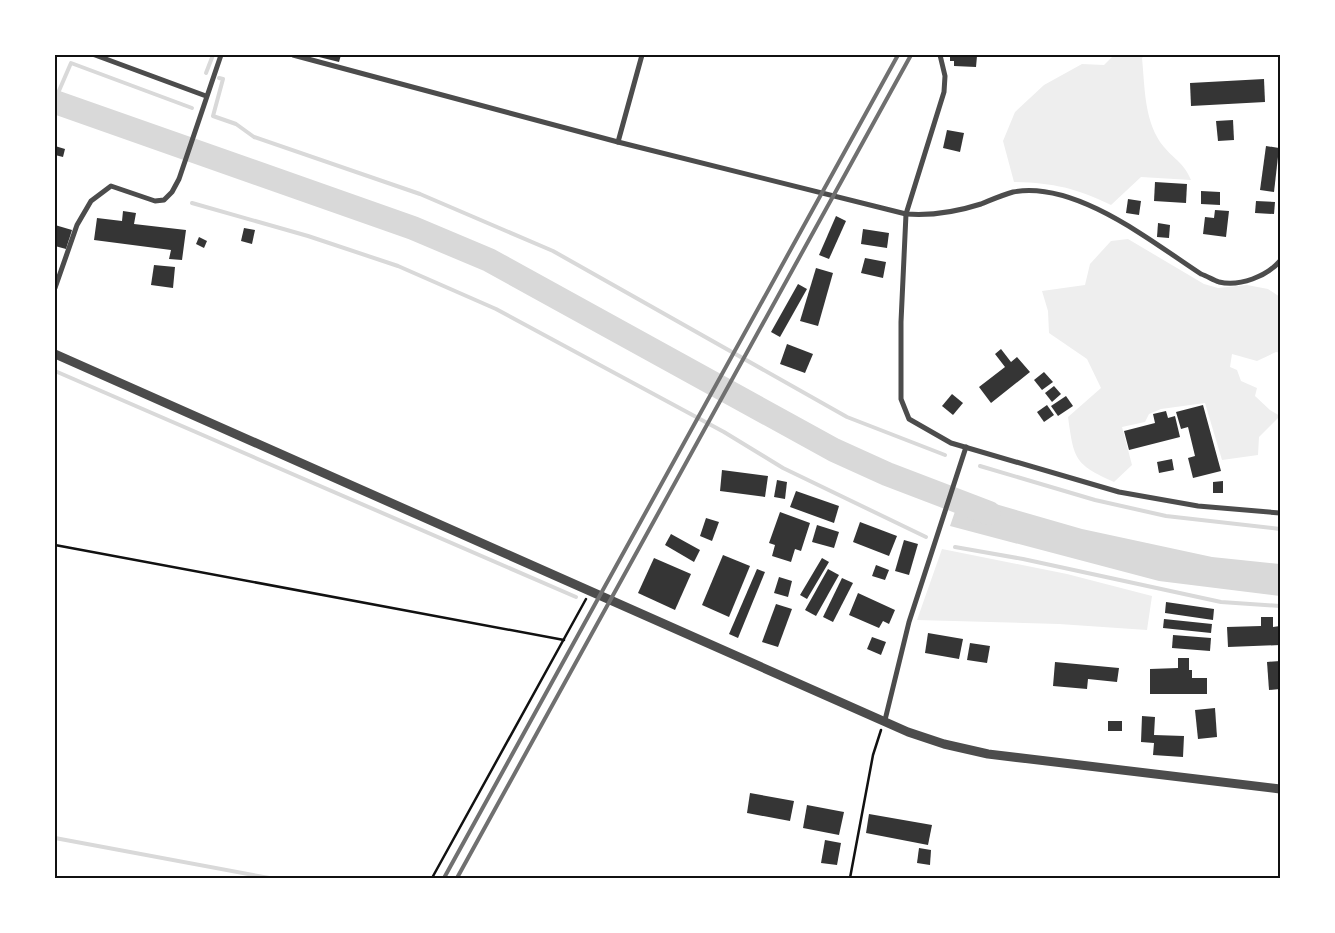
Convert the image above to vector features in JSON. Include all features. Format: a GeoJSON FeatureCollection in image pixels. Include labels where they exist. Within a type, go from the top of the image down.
{"type":"FeatureCollection","features":[{"type":"Feature","properties":{"kind":"street"},"geometry":{"type":"LineString","coordinates":[[95,55],[206,96]]}},
{"type":"Feature","properties":{"kind":"street"},"geometry":{"type":"LineString","coordinates":[[55,288],[78,226],[91,201],[111,186],[155,201],[164,200],[172,192],[179,178],[221,55]]}},
{"type":"Feature","properties":{"kind":"street"},"geometry":{"type":"LineString","coordinates":[[293,55],[618,142],[906,214],[932,216],[1025,191],[1060,195],[1094,206],[1202,274],[1220,282],[1239,282],[1260,277],[1280,260]]}},
{"type":"Feature","properties":{"kind":"street"},"geometry":{"type":"LineString","coordinates":[[618,142],[642,55]]}},
{"type":"Feature","properties":{"kind":"street"},"geometry":{"type":"LineString","coordinates":[[940,55],[945,76],[944,92],[906,214],[901,313],[901,399],[909,419],[951,443],[1119,492],[1198,506],[1280,513]]}},
{"type":"Feature","properties":{"kind":"street"},"geometry":{"type":"LineString","coordinates":[[55,354],[885,720],[908,732],[944,744],[988,754],[1280,789]]}},
{"type":"Feature","properties":{"kind":"street"},"geometry":{"type":"LineString","coordinates":[[885,720],[909,622],[966,447]]}},
{"type":"Feature","properties":{"kind":"path"},"geometry":{"type":"LineString","coordinates":[[55,545],[564,640]]}},
{"type":"Feature","properties":{"kind":"path"},"geometry":{"type":"LineString","coordinates":[[432,878],[591,591]]}},
{"type":"Feature","properties":{"kind":"path"},"geometry":{"type":"LineString","coordinates":[[850,878],[873,755],[885,720]]}},
{"type":"Feature","properties":{"kind":"shaded area"},"geometry":{"type":"Polygon","coordinates":[[[1114,55],[1145,55],[1142,58],[1145,93],[1149,116],[1157,138],[1182,166],[1191,180],[1141,177],[1111,205],[1087,194],[1064,188],[1014,182],[1003,141],[1015,112],[1044,85],[1082,64],[1104,65],[1114,55]]]}},
{"type":"Feature","properties":{"kind":"shaded area"},"geometry":{"type":"Polygon","coordinates":[[[1128,239],[1204,284],[1218,288],[1247,285],[1268,289],[1280,297],[1280,353],[1276,352],[1257,361],[1232,354],[1230,367],[1237,370],[1241,381],[1257,388],[1255,396],[1270,410],[1280,416],[1259,437],[1258,455],[1222,460],[1205,403],[1161,409],[1149,414],[1145,422],[1122,427],[1132,465],[1114,482],[1083,465],[1078,458],[1072,442],[1068,417],[1101,388],[1087,359],[1049,333],[1048,311],[1042,291],[1085,285],[1090,264],[1111,241],[1128,239]]]}},
{"type":"Feature","properties":{"kind":"shaded area"},"geometry":{"type":"Polygon","coordinates":[[[961,494],[1082,529],[1212,557],[1280,564],[1280,596],[1159,581],[950,526],[961,494]]]}},
{"type":"Feature","properties":{"kind":"shaded area"},"geometry":{"type":"Polygon","coordinates":[[[942,549],[1067,574],[1152,596],[1147,630],[1059,624],[917,620],[942,549]]]}},
{"type":"Feature","properties":{"kind":"building"},"geometry":{"type":"Polygon","coordinates":[[[319,55],[341,55],[339,62],[319,57],[319,55]]]}},
{"type":"Feature","properties":{"kind":"building"},"geometry":{"type":"Polygon","coordinates":[[[950,55],[977,56],[976,67],[954,66],[954,61],[950,61],[950,55]]]}},
{"type":"Feature","properties":{"kind":"building"},"geometry":{"type":"Polygon","coordinates":[[[1264,79],[1265,102],[1191,106],[1190,83],[1264,79]]]}},
{"type":"Feature","properties":{"kind":"building"},"geometry":{"type":"Polygon","coordinates":[[[1233,120],[1234,140],[1218,141],[1216,121],[1233,120]]]}},
{"type":"Feature","properties":{"kind":"building"},"geometry":{"type":"Polygon","coordinates":[[[947,130],[964,133],[960,152],[943,148],[947,130]]]}},
{"type":"Feature","properties":{"kind":"building"},"geometry":{"type":"Polygon","coordinates":[[[55,146],[65,149],[63,157],[55,155],[55,146]]]}},
{"type":"Feature","properties":{"kind":"building"},"geometry":{"type":"Polygon","coordinates":[[[1266,146],[1279,148],[1274,192],[1260,190],[1266,146]]]}},
{"type":"Feature","properties":{"kind":"building"},"geometry":{"type":"Polygon","coordinates":[[[1155,182],[1187,184],[1186,203],[1154,201],[1155,182]]]}},
{"type":"Feature","properties":{"kind":"building"},"geometry":{"type":"Polygon","coordinates":[[[1201,191],[1220,192],[1220,205],[1201,204],[1201,191]]]}},
{"type":"Feature","properties":{"kind":"building"},"geometry":{"type":"Polygon","coordinates":[[[1128,199],[1141,201],[1139,215],[1126,213],[1128,199]]]}},
{"type":"Feature","properties":{"kind":"building"},"geometry":{"type":"Polygon","coordinates":[[[1256,201],[1275,202],[1274,214],[1255,213],[1256,201]]]}},
{"type":"Feature","properties":{"kind":"building"},"geometry":{"type":"Polygon","coordinates":[[[1215,210],[1229,211],[1226,237],[1203,234],[1205,217],[1214,218],[1215,210]]]}},
{"type":"Feature","properties":{"kind":"building"},"geometry":{"type":"Polygon","coordinates":[[[123,211],[136,213],[134,224],[186,230],[182,260],[169,259],[171,250],[94,240],[97,218],[122,221],[123,211]]]}},
{"type":"Feature","properties":{"kind":"building"},"geometry":{"type":"Polygon","coordinates":[[[836,216],[846,221],[829,259],[819,255],[836,216]]]}},
{"type":"Feature","properties":{"kind":"building"},"geometry":{"type":"Polygon","coordinates":[[[1158,223],[1170,225],[1169,238],[1157,237],[1158,223]]]}},
{"type":"Feature","properties":{"kind":"building"},"geometry":{"type":"Polygon","coordinates":[[[55,225],[72,230],[66,249],[55,246],[55,225]]]}},
{"type":"Feature","properties":{"kind":"building"},"geometry":{"type":"Polygon","coordinates":[[[244,228],[255,230],[252,244],[241,241],[244,228]]]}},
{"type":"Feature","properties":{"kind":"building"},"geometry":{"type":"Polygon","coordinates":[[[863,229],[889,233],[887,248],[861,244],[863,229]]]}},
{"type":"Feature","properties":{"kind":"building"},"geometry":{"type":"Polygon","coordinates":[[[199,237],[207,241],[204,248],[196,244],[199,237]]]}},
{"type":"Feature","properties":{"kind":"building"},"geometry":{"type":"Polygon","coordinates":[[[865,258],[886,262],[883,278],[861,273],[865,258]]]}},
{"type":"Feature","properties":{"kind":"building"},"geometry":{"type":"Polygon","coordinates":[[[154,265],[175,267],[173,288],[151,285],[154,265]]]}},
{"type":"Feature","properties":{"kind":"building"},"geometry":{"type":"Polygon","coordinates":[[[816,268],[833,273],[818,326],[800,321],[816,268]]]}},
{"type":"Feature","properties":{"kind":"building"},"geometry":{"type":"Polygon","coordinates":[[[798,284],[807,289],[780,337],[771,332],[798,284]]]}},
{"type":"Feature","properties":{"kind":"building"},"geometry":{"type":"Polygon","coordinates":[[[787,344],[813,354],[805,373],[780,364],[787,344]]]}},
{"type":"Feature","properties":{"kind":"building"},"geometry":{"type":"Polygon","coordinates":[[[1001,349],[1011,362],[1017,357],[1030,372],[991,403],[979,387],[1005,367],[995,354],[1001,349]]]}},
{"type":"Feature","properties":{"kind":"building"},"geometry":{"type":"Polygon","coordinates":[[[1044,372],[1053,382],[1042,390],[1034,380],[1044,372]]]}},
{"type":"Feature","properties":{"kind":"building"},"geometry":{"type":"Polygon","coordinates":[[[1054,386],[1061,394],[1052,402],[1045,393],[1054,386]]]}},
{"type":"Feature","properties":{"kind":"building"},"geometry":{"type":"Polygon","coordinates":[[[952,394],[963,403],[953,415],[942,406],[952,394]]]}},
{"type":"Feature","properties":{"kind":"building"},"geometry":{"type":"Polygon","coordinates":[[[1066,396],[1073,406],[1058,416],[1051,406],[1066,396]]]}},
{"type":"Feature","properties":{"kind":"building"},"geometry":{"type":"Polygon","coordinates":[[[1047,405],[1054,415],[1044,422],[1037,412],[1047,405]]]}},
{"type":"Feature","properties":{"kind":"building"},"geometry":{"type":"Polygon","coordinates":[[[1203,405],[1221,471],[1193,478],[1188,458],[1195,456],[1188,427],[1181,429],[1176,412],[1203,405]]]}},
{"type":"Feature","properties":{"kind":"building"},"geometry":{"type":"Polygon","coordinates":[[[1166,411],[1168,418],[1175,416],[1180,437],[1129,450],[1124,431],[1155,423],[1153,414],[1166,411]]]}},
{"type":"Feature","properties":{"kind":"building"},"geometry":{"type":"Polygon","coordinates":[[[1172,459],[1174,470],[1159,473],[1157,462],[1172,459]]]}},
{"type":"Feature","properties":{"kind":"building"},"geometry":{"type":"Polygon","coordinates":[[[722,470],[768,476],[765,497],[720,491],[722,470]]]}},
{"type":"Feature","properties":{"kind":"building"},"geometry":{"type":"Polygon","coordinates":[[[777,480],[787,482],[785,499],[774,497],[777,480]]]}},
{"type":"Feature","properties":{"kind":"building"},"geometry":{"type":"Polygon","coordinates":[[[1223,481],[1223,493],[1213,493],[1213,482],[1223,481]]]}},
{"type":"Feature","properties":{"kind":"building"},"geometry":{"type":"Polygon","coordinates":[[[796,491],[839,506],[834,523],[790,507],[796,491]]]}},
{"type":"Feature","properties":{"kind":"building"},"geometry":{"type":"Polygon","coordinates":[[[780,512],[810,523],[801,551],[795,549],[791,562],[772,556],[775,545],[769,543],[780,512]]]}},
{"type":"Feature","properties":{"kind":"building"},"geometry":{"type":"Polygon","coordinates":[[[706,518],[719,522],[712,541],[700,536],[706,518]]]}},
{"type":"Feature","properties":{"kind":"building"},"geometry":{"type":"Polygon","coordinates":[[[860,522],[897,536],[889,556],[853,542],[860,522]]]}},
{"type":"Feature","properties":{"kind":"building"},"geometry":{"type":"Polygon","coordinates":[[[817,525],[839,532],[834,548],[812,542],[817,525]]]}},
{"type":"Feature","properties":{"kind":"building"},"geometry":{"type":"Polygon","coordinates":[[[671,534],[700,550],[694,562],[665,545],[671,534]]]}},
{"type":"Feature","properties":{"kind":"building"},"geometry":{"type":"Polygon","coordinates":[[[904,540],[918,544],[909,575],[895,571],[904,540]]]}},
{"type":"Feature","properties":{"kind":"building"},"geometry":{"type":"Polygon","coordinates":[[[723,555],[750,566],[729,617],[702,605],[723,555]]]}},
{"type":"Feature","properties":{"kind":"building"},"geometry":{"type":"Polygon","coordinates":[[[654,558],[691,574],[675,610],[638,593],[654,558]]]}},
{"type":"Feature","properties":{"kind":"building"},"geometry":{"type":"Polygon","coordinates":[[[822,558],[829,562],[807,599],[800,595],[822,558]]]}},
{"type":"Feature","properties":{"kind":"building"},"geometry":{"type":"Polygon","coordinates":[[[876,565],[889,570],[885,580],[872,576],[876,565]]]}},
{"type":"Feature","properties":{"kind":"building"},"geometry":{"type":"Polygon","coordinates":[[[757,569],[765,572],[738,638],[729,634],[757,569]]]}},
{"type":"Feature","properties":{"kind":"building"},"geometry":{"type":"Polygon","coordinates":[[[828,569],[839,575],[816,616],[805,610],[828,569]]]}},
{"type":"Feature","properties":{"kind":"building"},"geometry":{"type":"Polygon","coordinates":[[[779,577],[792,581],[788,597],[774,593],[779,577]]]}},
{"type":"Feature","properties":{"kind":"building"},"geometry":{"type":"Polygon","coordinates":[[[842,578],[853,583],[833,622],[823,617],[842,578]]]}},
{"type":"Feature","properties":{"kind":"building"},"geometry":{"type":"Polygon","coordinates":[[[858,593],[895,610],[889,624],[883,621],[879,628],[849,615],[858,593]]]}},
{"type":"Feature","properties":{"kind":"building"},"geometry":{"type":"Polygon","coordinates":[[[1166,602],[1214,609],[1213,620],[1165,613],[1166,602]]]}},
{"type":"Feature","properties":{"kind":"building"},"geometry":{"type":"Polygon","coordinates":[[[776,604],[792,609],[778,647],[762,642],[776,604]]]}},
{"type":"Feature","properties":{"kind":"building"},"geometry":{"type":"Polygon","coordinates":[[[1261,617],[1273,617],[1273,627],[1280,626],[1280,645],[1228,647],[1227,627],[1261,626],[1261,617]]]}},
{"type":"Feature","properties":{"kind":"building"},"geometry":{"type":"Polygon","coordinates":[[[1164,619],[1212,624],[1211,633],[1163,628],[1164,619]]]}},
{"type":"Feature","properties":{"kind":"building"},"geometry":{"type":"Polygon","coordinates":[[[928,633],[963,639],[959,659],[925,653],[928,633]]]}},
{"type":"Feature","properties":{"kind":"building"},"geometry":{"type":"Polygon","coordinates":[[[1173,635],[1211,638],[1210,651],[1172,648],[1173,635]]]}},
{"type":"Feature","properties":{"kind":"building"},"geometry":{"type":"Polygon","coordinates":[[[872,637],[886,642],[881,655],[867,649],[872,637]]]}},
{"type":"Feature","properties":{"kind":"building"},"geometry":{"type":"Polygon","coordinates":[[[970,643],[990,646],[987,663],[967,660],[970,643]]]}},
{"type":"Feature","properties":{"kind":"building"},"geometry":{"type":"Polygon","coordinates":[[[1178,658],[1189,658],[1189,670],[1192,670],[1192,678],[1207,678],[1207,694],[1150,694],[1150,669],[1178,668],[1178,658]]]}},
{"type":"Feature","properties":{"kind":"building"},"geometry":{"type":"Polygon","coordinates":[[[1280,661],[1280,689],[1269,690],[1267,662],[1280,661]]]}},
{"type":"Feature","properties":{"kind":"building"},"geometry":{"type":"Polygon","coordinates":[[[1055,662],[1119,668],[1117,682],[1088,679],[1087,689],[1053,686],[1055,662]]]}},
{"type":"Feature","properties":{"kind":"building"},"geometry":{"type":"Polygon","coordinates":[[[1215,708],[1217,737],[1198,739],[1195,710],[1215,708]]]}},
{"type":"Feature","properties":{"kind":"building"},"geometry":{"type":"Polygon","coordinates":[[[1142,716],[1155,717],[1154,735],[1184,736],[1183,757],[1153,755],[1154,743],[1141,742],[1142,716]]]}},
{"type":"Feature","properties":{"kind":"building"},"geometry":{"type":"Polygon","coordinates":[[[1108,721],[1122,721],[1122,731],[1108,731],[1108,721]]]}},
{"type":"Feature","properties":{"kind":"building"},"geometry":{"type":"Polygon","coordinates":[[[750,793],[794,801],[790,821],[747,813],[750,793]]]}},
{"type":"Feature","properties":{"kind":"building"},"geometry":{"type":"Polygon","coordinates":[[[807,805],[844,812],[839,835],[803,828],[807,805]]]}},
{"type":"Feature","properties":{"kind":"building"},"geometry":{"type":"Polygon","coordinates":[[[869,814],[932,825],[928,845],[866,833],[869,814]]]}},
{"type":"Feature","properties":{"kind":"building"},"geometry":{"type":"Polygon","coordinates":[[[825,840],[841,843],[837,865],[821,863],[825,840]]]}},
{"type":"Feature","properties":{"kind":"building"},"geometry":{"type":"Polygon","coordinates":[[[919,848],[931,850],[930,865],[917,863],[919,848]]]}},
{"type":"Feature","properties":{"kind":"waterway"},"geometry":{"type":"LineString","coordinates":[[206,73],[213,55]]}},
{"type":"Feature","properties":{"kind":"waterway"},"geometry":{"type":"LineString","coordinates":[[55,100],[71,63],[192,108]]}},
{"type":"Feature","properties":{"kind":"waterway"},"geometry":{"type":"LineString","coordinates":[[219,78],[223,79],[213,116],[236,124],[254,137],[420,194],[553,251],[847,417],[945,455]]}},
{"type":"Feature","properties":{"kind":"waterway"},"geometry":{"type":"LineString","coordinates":[[55,102],[413,228],[489,260],[834,450],[887,474],[989,513]]}},
{"type":"Feature","properties":{"kind":"waterway"},"geometry":{"type":"LineString","coordinates":[[192,203],[308,236],[398,266],[496,309],[724,432],[783,468],[926,537]]}},
{"type":"Feature","properties":{"kind":"waterway"},"geometry":{"type":"LineString","coordinates":[[55,371],[576,597]]}},
{"type":"Feature","properties":{"kind":"waterway"},"geometry":{"type":"LineString","coordinates":[[980,466],[1095,500],[1166,516],[1280,529]]}},
{"type":"Feature","properties":{"kind":"waterway"},"geometry":{"type":"LineString","coordinates":[[955,547],[1023,559],[1221,602],[1280,606]]}},
{"type":"Feature","properties":{"kind":"waterway"},"geometry":{"type":"LineString","coordinates":[[55,838],[269,878]]}},
{"type":"Feature","properties":{"kind":"railway"},"geometry":{"type":"LineString","coordinates":[[444,878],[898,55]]}},
{"type":"Feature","properties":{"kind":"railway"},"geometry":{"type":"LineString","coordinates":[[457,878],[911,55]]}}]}
